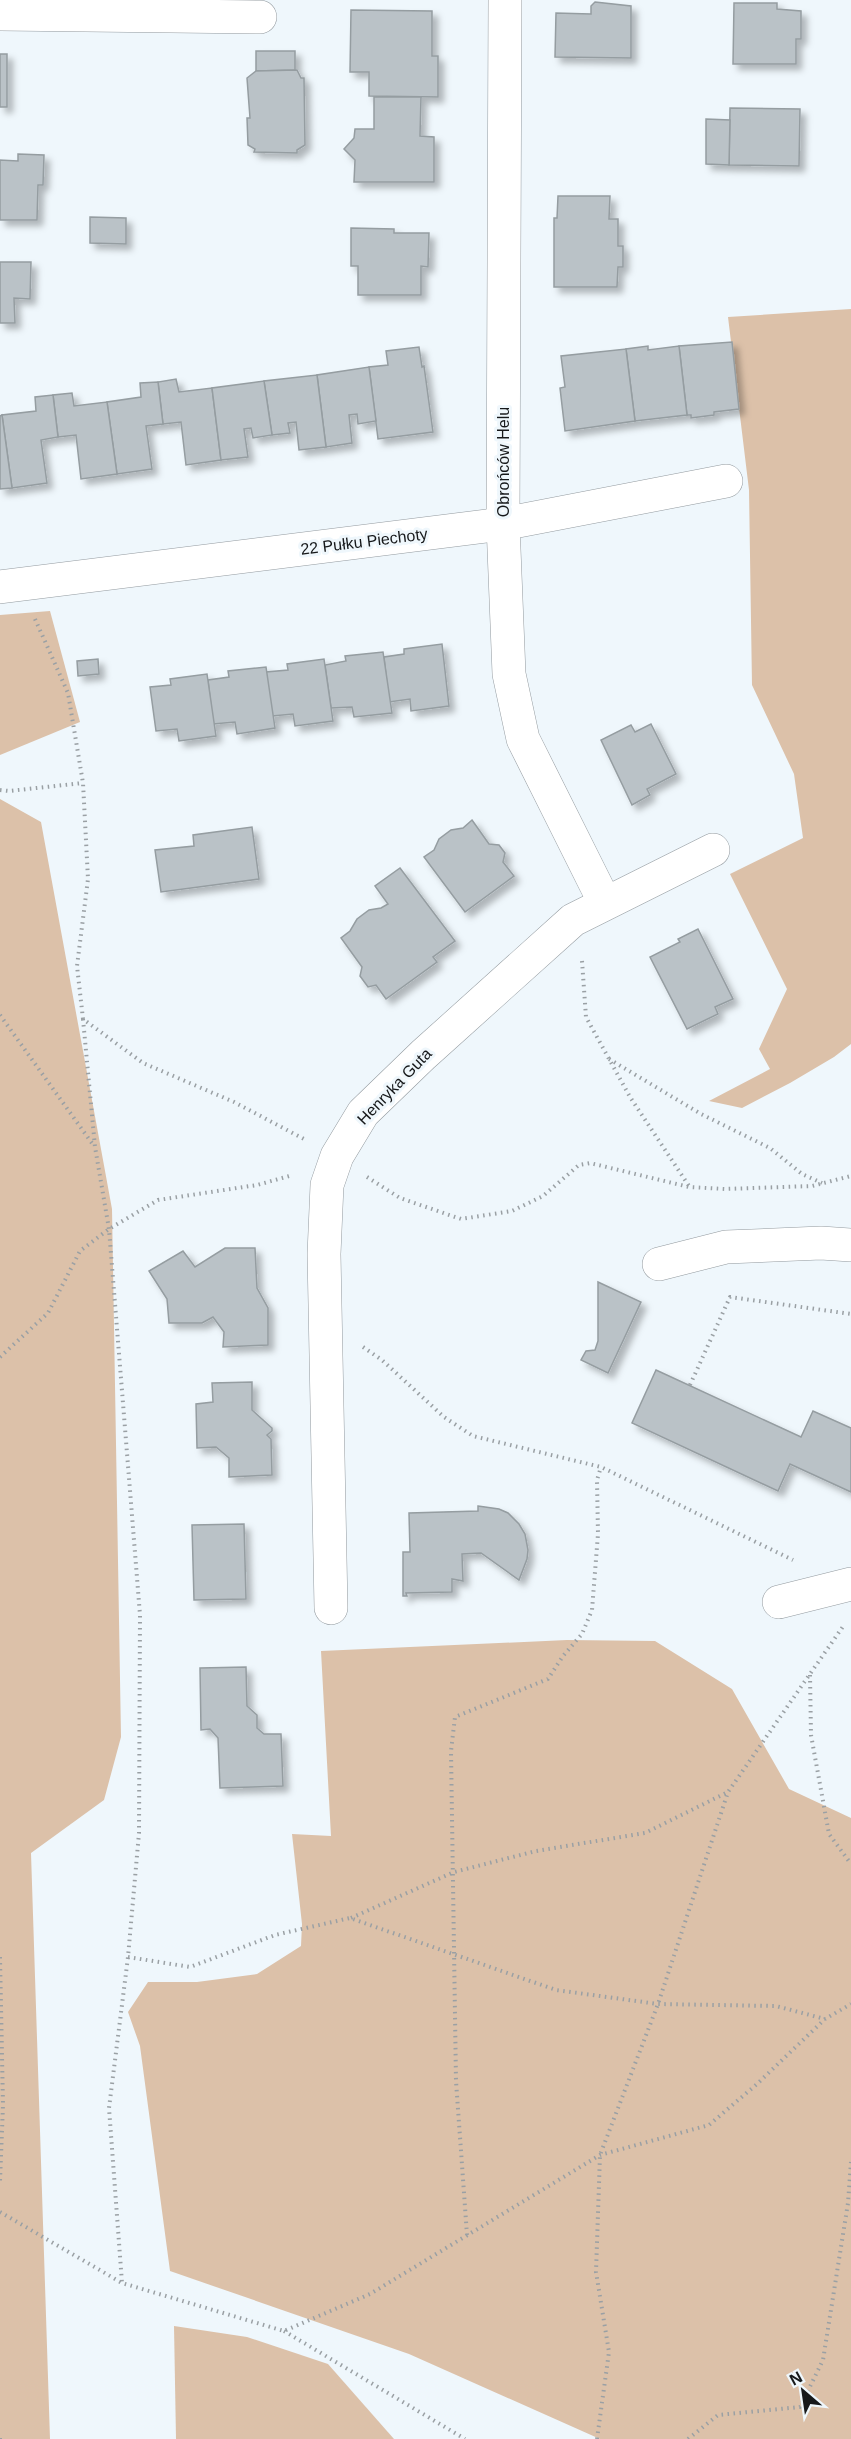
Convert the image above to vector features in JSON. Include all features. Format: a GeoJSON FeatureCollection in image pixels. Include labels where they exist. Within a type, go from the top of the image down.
{"type":"FeatureCollection","features":[{"type":"Feature","properties":{"kind":"street","name":"Obrońców Helu"},"geometry":{"type":"LineString","coordinates":[[505,0],[503,524],[509,674],[523,739],[593,909]]}},
{"type":"Feature","properties":{"kind":"street"},"geometry":{"type":"LineString","coordinates":[[0,14],[260,17]]}},
{"type":"Feature","properties":{"kind":"street","name":"22 Pułku Piechoty"},"geometry":{"type":"LineString","coordinates":[[0,587],[503,524],[726,481]]}},
{"type":"Feature","properties":{"kind":"street","name":"Henryka Guta"},"geometry":{"type":"LineString","coordinates":[[331,1608],[324,1254],[327,1185],[332,1164],[363,1113],[432,1047],[573,920],[713,850]]}},
{"type":"Feature","properties":{"kind":"street"},"geometry":{"type":"LineString","coordinates":[[659,1264],[726,1247],[821,1243],[851,1245]]}},
{"type":"Feature","properties":{"kind":"street"},"geometry":{"type":"LineString","coordinates":[[779,1602],[838,1587]]}},
{"type":"Feature","properties":{"kind":"path"},"geometry":{"type":"LineString","coordinates":[[33,613],[68,693],[83,783],[88,879],[76,966]]}},
{"type":"Feature","properties":{"kind":"path"},"geometry":{"type":"LineString","coordinates":[[0,790],[83,783]]}},
{"type":"Feature","properties":{"kind":"path"},"geometry":{"type":"LineString","coordinates":[[593,909],[586,1017],[630,1097],[689,1186],[740,1189],[812,1186],[851,1176]]}},
{"type":"Feature","properties":{"kind":"path"},"geometry":{"type":"LineString","coordinates":[[0,1015],[95,1147]]}},
{"type":"Feature","properties":{"kind":"path"},"geometry":{"type":"LineString","coordinates":[[83,1019],[95,1147],[109,1229],[140,1615],[139,1833],[128,1957],[109,2108],[123,2283]]}},
{"type":"Feature","properties":{"kind":"path"},"geometry":{"type":"LineString","coordinates":[[609,1059],[701,1114],[770,1149],[802,1174],[823,1183]]}},
{"type":"Feature","properties":{"kind":"path"},"geometry":{"type":"LineString","coordinates":[[0,1356],[48,1313],[80,1251],[109,1229],[158,1200],[257,1185],[332,1164]]}},
{"type":"Feature","properties":{"kind":"path"},"geometry":{"type":"LineString","coordinates":[[690,1385],[730,1297],[851,1314]]}},
{"type":"Feature","properties":{"kind":"path"},"geometry":{"type":"LineString","coordinates":[[325,1321],[382,1360],[444,1418],[472,1436],[601,1467],[792,1559],[838,1587]]}},
{"type":"Feature","properties":{"kind":"path"},"geometry":{"type":"LineString","coordinates":[[467,2235],[456,2081],[452,1751],[455,1717],[548,1679],[563,1656],[582,1634],[592,1610],[598,1534],[597,1480],[601,1467]]}},
{"type":"Feature","properties":{"kind":"path"},"geometry":{"type":"LineString","coordinates":[[597,2439],[609,2352],[596,2272],[600,2155],[658,2004],[728,1792],[845,1623]]}},
{"type":"Feature","properties":{"kind":"path"},"geometry":{"type":"LineString","coordinates":[[810,1674],[811,1734],[829,1834],[851,1864]]}},
{"type":"Feature","properties":{"kind":"path"},"geometry":{"type":"LineString","coordinates":[[128,1957],[190,1967],[275,1935],[350,1918],[454,1872],[536,1851],[645,1833],[728,1792]]}},
{"type":"Feature","properties":{"kind":"path"},"geometry":{"type":"LineString","coordinates":[[350,1918],[556,1990],[658,2004],[776,2006],[825,2019]]}},
{"type":"Feature","properties":{"kind":"path"},"geometry":{"type":"LineString","coordinates":[[0,1957],[3,2105],[0,2181]]}},
{"type":"Feature","properties":{"kind":"path"},"geometry":{"type":"LineString","coordinates":[[284,2331],[370,2294],[600,2155],[709,2125],[757,2084],[825,2019],[851,2004]]}},
{"type":"Feature","properties":{"kind":"path"},"geometry":{"type":"LineString","coordinates":[[688,2439],[718,2415],[800,2407],[823,2360],[848,2203],[851,2162]]}},
{"type":"Feature","properties":{"kind":"path"},"geometry":{"type":"LineString","coordinates":[[0,2212],[123,2283],[284,2331],[465,2439]]}},
{"type":"Feature","properties":{"kind":"shaded area"},"geometry":{"type":"Polygon","coordinates":[[[851,309],[851,1044],[790,1083],[742,1108],[709,1101],[770,1069],[759,1049],[787,989],[730,874],[803,838],[794,774],[752,685],[749,490],[728,317],[851,309]]]}},
{"type":"Feature","properties":{"kind":"shaded area"},"geometry":{"type":"Polygon","coordinates":[[[50,611],[80,722],[0,755],[0,615],[50,611]]]}},
{"type":"Feature","properties":{"kind":"shaded area"},"geometry":{"type":"Polygon","coordinates":[[[0,799],[41,822],[112,1209],[121,1737],[104,1800],[31,1853],[50,2439],[0,2439],[0,799]]]}},
{"type":"Feature","properties":{"kind":"shaded area"},"geometry":{"type":"Polygon","coordinates":[[[567,1640],[655,1641],[732,1689],[789,1789],[851,1818],[851,2439],[600,2439],[409,2354],[170,2271],[140,2046],[128,2012],[148,1982],[197,1982],[257,1974],[301,1946],[302,1924],[292,1834],[331,1836],[321,1651],[567,1640]]]}},
{"type":"Feature","properties":{"kind":"shaded area"},"geometry":{"type":"Polygon","coordinates":[[[174,2326],[247,2337],[328,2364],[394,2439],[176,2439],[174,2326]]]}},
{"type":"Feature","properties":{"kind":"building"},"geometry":{"type":"Polygon","coordinates":[[[595,2],[631,6],[631,58],[555,57],[556,13],[591,14],[591,6],[595,2]]]}},
{"type":"Feature","properties":{"kind":"building"},"geometry":{"type":"Polygon","coordinates":[[[734,3],[777,3],[777,9],[801,11],[801,39],[796,39],[796,64],[733,64],[734,3]]]}},
{"type":"Feature","properties":{"kind":"building"},"geometry":{"type":"Polygon","coordinates":[[[351,10],[432,11],[432,56],[438,56],[438,97],[369,96],[369,72],[350,72],[351,10]]]}},
{"type":"Feature","properties":{"kind":"building"},"geometry":{"type":"Polygon","coordinates":[[[256,51],[295,51],[295,70],[256,71],[256,51]]]}},
{"type":"Feature","properties":{"kind":"building"},"geometry":{"type":"Polygon","coordinates":[[[0,54],[7,54],[7,107],[0,107],[0,54]]]}},
{"type":"Feature","properties":{"kind":"building"},"geometry":{"type":"Polygon","coordinates":[[[297,70],[301,78],[304,78],[305,145],[297,150],[297,153],[254,152],[255,149],[248,145],[247,118],[250,118],[247,78],[256,71],[297,70]]]}},
{"type":"Feature","properties":{"kind":"building"},"geometry":{"type":"Polygon","coordinates":[[[374,97],[421,97],[420,136],[434,137],[434,182],[354,182],[355,160],[344,149],[354,138],[355,129],[374,129],[374,97]]]}},
{"type":"Feature","properties":{"kind":"building"},"geometry":{"type":"Polygon","coordinates":[[[730,108],[800,109],[799,166],[729,165],[730,108]]]}},
{"type":"Feature","properties":{"kind":"building"},"geometry":{"type":"Polygon","coordinates":[[[706,119],[730,120],[729,165],[706,164],[706,119]]]}},
{"type":"Feature","properties":{"kind":"building"},"geometry":{"type":"Polygon","coordinates":[[[18,154],[44,155],[43,185],[38,185],[37,220],[0,220],[0,160],[18,161],[18,154]]]}},
{"type":"Feature","properties":{"kind":"building"},"geometry":{"type":"Polygon","coordinates":[[[558,196],[610,196],[609,219],[618,219],[618,246],[623,246],[623,267],[618,267],[617,287],[554,287],[554,218],[557,218],[558,196]]]}},
{"type":"Feature","properties":{"kind":"building"},"geometry":{"type":"Polygon","coordinates":[[[90,217],[126,218],[126,244],[90,243],[90,217]]]}},
{"type":"Feature","properties":{"kind":"building"},"geometry":{"type":"Polygon","coordinates":[[[351,228],[394,229],[394,233],[429,233],[428,267],[421,266],[421,295],[358,295],[358,266],[351,266],[351,228]]]}},
{"type":"Feature","properties":{"kind":"building"},"geometry":{"type":"Polygon","coordinates":[[[0,262],[31,262],[30,299],[14,298],[15,323],[0,323],[0,262]]]}},
{"type":"Feature","properties":{"kind":"building"},"geometry":{"type":"Polygon","coordinates":[[[732,342],[739,409],[691,418],[691,415],[687,415],[679,346],[732,342]]]}},
{"type":"Feature","properties":{"kind":"building"},"geometry":{"type":"Polygon","coordinates":[[[648,346],[648,350],[679,346],[687,415],[635,421],[626,349],[648,346]]]}},
{"type":"Feature","properties":{"kind":"building"},"geometry":{"type":"Polygon","coordinates":[[[419,347],[422,367],[424,366],[433,432],[378,439],[369,367],[388,365],[386,351],[419,347]]]}},
{"type":"Feature","properties":{"kind":"building"},"geometry":{"type":"Polygon","coordinates":[[[626,349],[635,421],[565,431],[560,388],[565,387],[561,356],[626,349]]]}},
{"type":"Feature","properties":{"kind":"building"},"geometry":{"type":"Polygon","coordinates":[[[369,367],[376,421],[358,424],[357,414],[349,415],[352,443],[326,447],[317,375],[369,367]]]}},
{"type":"Feature","properties":{"kind":"building"},"geometry":{"type":"Polygon","coordinates":[[[317,375],[326,447],[299,450],[296,422],[288,423],[290,433],[272,435],[264,381],[317,375]]]}},
{"type":"Feature","properties":{"kind":"building"},"geometry":{"type":"Polygon","coordinates":[[[176,379],[179,392],[212,388],[221,460],[186,465],[181,422],[163,424],[158,382],[176,379]]]}},
{"type":"Feature","properties":{"kind":"building"},"geometry":{"type":"Polygon","coordinates":[[[264,381],[272,435],[253,438],[251,428],[244,429],[248,457],[221,460],[212,388],[264,381]]]}},
{"type":"Feature","properties":{"kind":"building"},"geometry":{"type":"Polygon","coordinates":[[[158,382],[163,424],[146,426],[152,469],[117,474],[107,402],[141,397],[140,383],[158,382]]]}},
{"type":"Feature","properties":{"kind":"building"},"geometry":{"type":"Polygon","coordinates":[[[72,393],[74,406],[107,402],[117,474],[81,479],[76,435],[58,437],[53,395],[72,393]]]}},
{"type":"Feature","properties":{"kind":"building"},"geometry":{"type":"Polygon","coordinates":[[[53,395],[58,437],[41,440],[47,483],[12,488],[2,415],[36,411],[35,397],[53,395]]]}},
{"type":"Feature","properties":{"kind":"building"},"geometry":{"type":"Polygon","coordinates":[[[2,415],[12,488],[0,489],[0,416],[2,415]]]}},
{"type":"Feature","properties":{"kind":"building"},"geometry":{"type":"Polygon","coordinates":[[[442,644],[449,706],[411,711],[410,699],[389,702],[384,657],[404,654],[404,649],[442,644]]]}},
{"type":"Feature","properties":{"kind":"building"},"geometry":{"type":"Polygon","coordinates":[[[383,652],[392,713],[354,717],[352,707],[331,708],[325,665],[346,661],[345,656],[383,652]]]}},
{"type":"Feature","properties":{"kind":"building"},"geometry":{"type":"Polygon","coordinates":[[[98,659],[99,674],[78,676],[77,661],[98,659]]]}},
{"type":"Feature","properties":{"kind":"building"},"geometry":{"type":"Polygon","coordinates":[[[324,659],[333,721],[295,726],[293,714],[272,716],[266,672],[288,670],[287,664],[324,659]]]}},
{"type":"Feature","properties":{"kind":"building"},"geometry":{"type":"Polygon","coordinates":[[[266,667],[275,728],[237,734],[235,722],[213,724],[208,680],[229,677],[228,671],[266,667]]]}},
{"type":"Feature","properties":{"kind":"building"},"geometry":{"type":"Polygon","coordinates":[[[207,674],[216,736],[179,741],[177,729],[156,731],[150,687],[171,685],[170,679],[207,674]]]}},
{"type":"Feature","properties":{"kind":"building"},"geometry":{"type":"Polygon","coordinates":[[[651,724],[676,774],[647,789],[650,795],[632,805],[601,740],[631,725],[635,732],[651,724]]]}},
{"type":"Feature","properties":{"kind":"building"},"geometry":{"type":"Polygon","coordinates":[[[472,820],[489,844],[499,845],[505,853],[503,862],[514,876],[465,912],[424,857],[434,850],[439,839],[451,830],[463,828],[472,820]]]}},
{"type":"Feature","properties":{"kind":"building"},"geometry":{"type":"Polygon","coordinates":[[[252,827],[259,879],[161,892],[155,850],[194,846],[193,835],[252,827]]]}},
{"type":"Feature","properties":{"kind":"building"},"geometry":{"type":"Polygon","coordinates":[[[400,868],[455,941],[433,957],[437,962],[386,999],[376,985],[368,987],[360,976],[362,967],[341,938],[350,931],[357,919],[369,910],[388,904],[375,886],[400,868]]]}},
{"type":"Feature","properties":{"kind":"building"},"geometry":{"type":"Polygon","coordinates":[[[698,929],[733,999],[715,1007],[718,1014],[687,1029],[650,957],[680,942],[678,939],[698,929]]]}},
{"type":"Feature","properties":{"kind":"building"},"geometry":{"type":"Polygon","coordinates":[[[225,1248],[255,1248],[257,1288],[268,1308],[268,1345],[223,1347],[224,1332],[213,1317],[202,1323],[169,1323],[167,1299],[149,1271],[183,1251],[195,1267],[225,1248]]]}},
{"type":"Feature","properties":{"kind":"building"},"geometry":{"type":"Polygon","coordinates":[[[598,1282],[641,1302],[608,1373],[581,1360],[586,1351],[595,1350],[598,1341],[598,1282]]]}},
{"type":"Feature","properties":{"kind":"building"},"geometry":{"type":"Polygon","coordinates":[[[656,1370],[801,1437],[813,1411],[851,1428],[851,1492],[790,1464],[778,1491],[632,1423],[656,1370]]]}},
{"type":"Feature","properties":{"kind":"building"},"geometry":{"type":"Polygon","coordinates":[[[252,1382],[252,1410],[272,1428],[267,1435],[271,1439],[272,1475],[229,1477],[229,1458],[216,1447],[197,1448],[196,1404],[213,1402],[212,1383],[252,1382]]]}},
{"type":"Feature","properties":{"kind":"building"},"geometry":{"type":"Polygon","coordinates":[[[478,1506],[499,1509],[508,1513],[525,1534],[527,1559],[519,1580],[481,1553],[462,1554],[463,1581],[452,1579],[452,1592],[406,1593],[407,1596],[403,1596],[403,1552],[410,1552],[409,1513],[478,1511],[478,1506]]]}},
{"type":"Feature","properties":{"kind":"building"},"geometry":{"type":"Polygon","coordinates":[[[244,1524],[246,1599],[194,1600],[192,1525],[244,1524]]]}},
{"type":"Feature","properties":{"kind":"building"},"geometry":{"type":"Polygon","coordinates":[[[246,1667],[247,1706],[257,1715],[257,1728],[264,1734],[281,1734],[283,1786],[220,1788],[218,1738],[210,1729],[201,1730],[200,1668],[246,1667]]]}}]}
